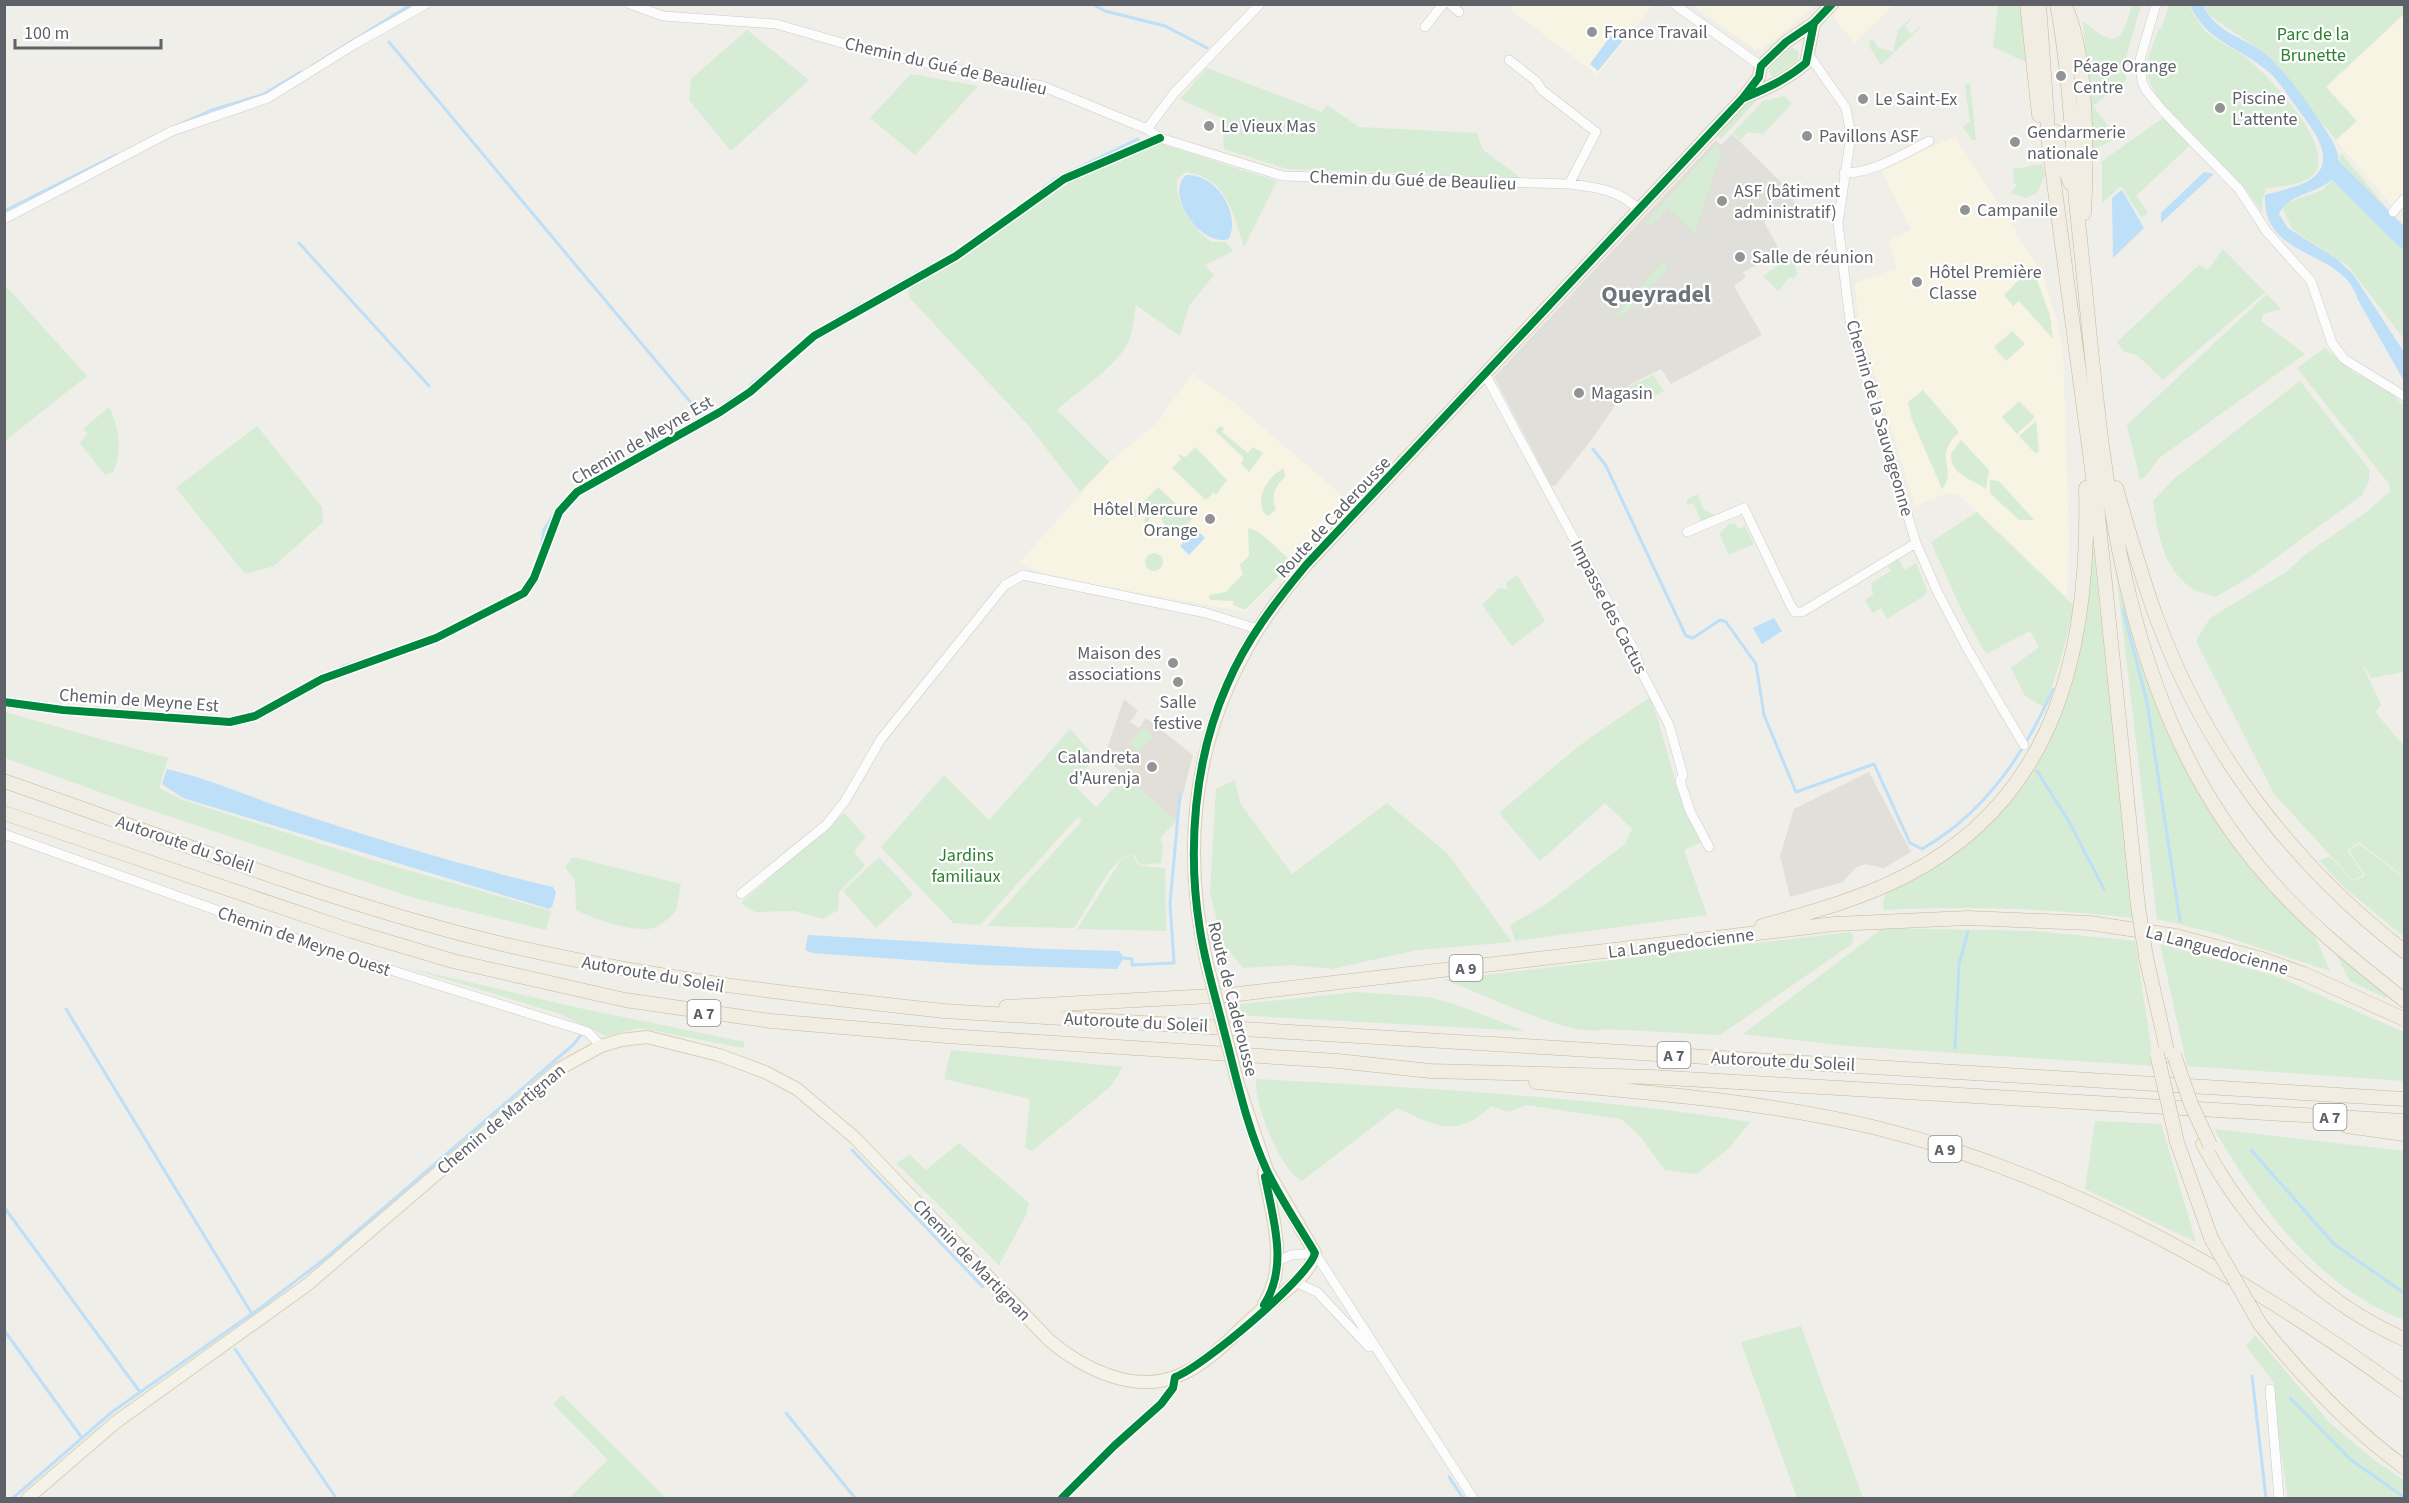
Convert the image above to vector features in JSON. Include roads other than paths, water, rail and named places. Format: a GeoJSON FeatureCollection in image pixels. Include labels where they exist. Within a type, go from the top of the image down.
{"type":"FeatureCollection","features":[{"type":"Feature","properties":{"kind":"highway"},"geometry":{"type":"LineString","coordinates":[[2027,4],[2041,134],[2049,145]]}},
{"type":"Feature","properties":{"kind":"highway"},"geometry":{"type":"LineString","coordinates":[[1702,940],[1836,905],[1907,876],[1967,836],[1999,804],[2022,776],[2043,740],[2058,706],[2079,631],[2088,534],[2090,413],[2049,145],[2037,4]]}},
{"type":"Feature","properties":{"kind":"highway"},"geometry":{"type":"LineString","coordinates":[[2043,4],[2059,150],[2075,199]]}},
{"type":"Feature","properties":{"kind":"highway"},"geometry":{"type":"LineString","coordinates":[[2050,4],[2064,138],[2082,243]]}},
{"type":"Feature","properties":{"kind":"highway"},"geometry":{"type":"LineString","coordinates":[[2062,5],[2075,199]]}},
{"type":"Feature","properties":{"kind":"highway"},"geometry":{"type":"LineString","coordinates":[[2062,5],[2076,40],[2082,98],[2086,180],[2082,243],[2090,413],[2098,515],[2141,907],[2167,1054],[2177,1142],[2211,1238],[2225,1268],[2260,1324],[2326,1401],[2363,1435],[2404,1467]]}},
{"type":"Feature","properties":{"kind":"highway"},"geometry":{"type":"LineString","coordinates":[[2090,413],[2100,432],[2157,619],[2192,698],[2220,750],[2267,817],[2322,880],[2404,951]]}},
{"type":"Feature","properties":{"kind":"highway"},"geometry":{"type":"LineString","coordinates":[[2100,432],[2118,550],[2130,601],[2160,695],[2193,769],[2236,837],[2280,891],[2327,937],[2404,1000]]}},
{"type":"Feature","properties":{"kind":"highway","name":"Autoroute du Soleil"},"geometry":{"type":"LineString","coordinates":[[4,782],[337,896],[480,938],[575,960],[697,982],[944,1011],[2404,1099]]}},
{"type":"Feature","properties":{"kind":"highway","name":"Autoroute du Soleil"},"geometry":{"type":"LineString","coordinates":[[4,813],[401,946],[495,972],[625,1000],[771,1021],[1338,1061],[1430,1071],[1652,1077],[2404,1121]]}},
{"type":"Feature","properties":{"kind":"highway","name":"La Languedocienne"},"geometry":{"type":"LineString","coordinates":[[944,1011],[1230,995],[1834,924],[1956,918],[2021,919],[2125,927],[2176,936],[2282,966],[2348,992],[2404,1019]]}},
{"type":"Feature","properties":{"kind":"highway"},"geometry":{"type":"LineString","coordinates":[[2167,1054],[2181,1096],[2240,1203],[2287,1258],[2343,1305],[2404,1339]]}},
{"type":"Feature","properties":{"kind":"highway","name":"A 9"},"geometry":{"type":"LineString","coordinates":[[1430,1071],[1764,1107],[1876,1128],[1982,1160],[2094,1206],[2190,1253],[2301,1320],[2404,1392]]}},
{"type":"Feature","properties":{"kind":"highway"},"geometry":{"type":"LineString","coordinates":[[2256,1112],[2404,1134]]}},
{"type":"Feature","properties":{"kind":"highway"},"geometry":{"type":"LineString","coordinates":[[2207,1144],[2253,1210],[2302,1264],[2351,1303],[2404,1332]]}},
{"type":"Feature","properties":{"kind":"main road","name":"Route de Caderousse"},"geometry":{"type":"LineString","coordinates":[[1315,1253],[1286,1206],[1260,1155],[1238,1084],[1200,932],[1194,871],[1194,832],[1206,753],[1227,685],[1257,629],[1307,564],[1743,98],[1786,42],[1814,23],[1832,4]]}},
{"type":"Feature","properties":{"kind":"main road"},"geometry":{"type":"LineString","coordinates":[[1762,76],[1777,85],[1799,69],[1808,51],[1814,23]]}},
{"type":"Feature","properties":{"kind":"main road"},"geometry":{"type":"LineString","coordinates":[[1793,39],[1802,41],[1808,51]]}},
{"type":"Feature","properties":{"kind":"main road","name":"Chemin de Martignan"},"geometry":{"type":"LineString","coordinates":[[28,1498],[116,1422],[258,1322],[323,1272],[541,1083],[578,1057],[601,1046],[634,1037],[660,1040],[756,1068],[797,1089],[855,1138],[1049,1340],[1071,1359],[1115,1378],[1155,1381],[1175,1377],[1210,1356],[1296,1282],[1313,1261],[1315,1253]]}},
{"type":"Feature","properties":{"kind":"main road","name":"Chemin de Martignan"},"geometry":{"type":"LineString","coordinates":[[1259,1312],[1273,1287],[1278,1261],[1276,1234],[1260,1155]]}},
{"type":"Feature","properties":{"kind":"street"},"geometry":{"type":"LineString","coordinates":[[4,219],[172,131],[268,98],[355,44],[426,4]]}},
{"type":"Feature","properties":{"kind":"street","name":"Chemin du Gué de Beaulieu"},"geometry":{"type":"LineString","coordinates":[[630,4],[663,16],[776,24],[880,54],[1042,86],[1147,129],[1160,138],[1283,176],[1569,184],[1614,192],[1626,198],[1639,210]]}},
{"type":"Feature","properties":{"kind":"street"},"geometry":{"type":"LineString","coordinates":[[1147,129],[1175,92],[1260,4]]}},
{"type":"Feature","properties":{"kind":"street"},"geometry":{"type":"LineString","coordinates":[[1425,27],[1443,4]]}},
{"type":"Feature","properties":{"kind":"street"},"geometry":{"type":"LineString","coordinates":[[1450,4],[1459,12]]}},
{"type":"Feature","properties":{"kind":"street"},"geometry":{"type":"LineString","coordinates":[[1674,4],[1762,76]]}},
{"type":"Feature","properties":{"kind":"street"},"geometry":{"type":"LineString","coordinates":[[2156,4],[2140,60],[2142,81],[2146,90],[2162,110],[2239,189],[2267,232],[2310,281],[2332,343],[2344,359],[2404,396]]}},
{"type":"Feature","properties":{"kind":"street","name":"Chemin de la Sauvageonne"},"geometry":{"type":"LineString","coordinates":[[1808,51],[1820,73],[1846,108],[1850,120],[1851,135],[1838,223],[1851,329],[1916,543],[1936,591],[1968,650],[2025,745]]}},
{"type":"Feature","properties":{"kind":"street"},"geometry":{"type":"LineString","coordinates":[[1509,60],[1536,81],[1542,90],[1596,132],[1569,184]]}},
{"type":"Feature","properties":{"kind":"street"},"geometry":{"type":"LineString","coordinates":[[1799,69],[1820,73]]}},
{"type":"Feature","properties":{"kind":"street","name":"Chemin de Meyne Est"},"geometry":{"type":"LineString","coordinates":[[4,702],[63,710],[230,722],[255,716],[322,679],[436,638],[524,593],[534,578],[559,512],[577,492],[720,412],[750,392],[814,336],[956,256],[1064,179],[1160,138]]}},
{"type":"Feature","properties":{"kind":"street"},"geometry":{"type":"LineString","coordinates":[[1844,173],[1852,175],[1868,169],[1929,141]]}},
{"type":"Feature","properties":{"kind":"street"},"geometry":{"type":"LineString","coordinates":[[2393,212],[2404,199]]}},
{"type":"Feature","properties":{"kind":"street","name":"Impasse des Cactus"},"geometry":{"type":"LineString","coordinates":[[1485,374],[1635,652],[1640,669],[1669,725],[1683,775],[1680,781],[1683,795],[1709,847]]}},
{"type":"Feature","properties":{"kind":"street"},"geometry":{"type":"LineString","coordinates":[[1688,532],[1744,508],[1795,612],[1803,612],[1916,543]]}},
{"type":"Feature","properties":{"kind":"street"},"geometry":{"type":"LineString","coordinates":[[741,894],[826,825],[845,801],[881,739],[900,713],[1005,585],[1023,575],[1206,613],[1257,629]]}},
{"type":"Feature","properties":{"kind":"street","name":"Chemin de Meyne Ouest"},"geometry":{"type":"LineString","coordinates":[[4,834],[333,952],[588,1032],[601,1046]]}},
{"type":"Feature","properties":{"kind":"street"},"geometry":{"type":"LineString","coordinates":[[1278,1261],[1301,1252],[1315,1253]]}},
{"type":"Feature","properties":{"kind":"street","name":"Route de Caderousse"},"geometry":{"type":"LineString","coordinates":[[1315,1253],[1473,1498]]}},
{"type":"Feature","properties":{"kind":"street"},"geometry":{"type":"LineString","coordinates":[[1296,1282],[1317,1292],[1390,1368]]}},
{"type":"Feature","properties":{"kind":"street"},"geometry":{"type":"LineString","coordinates":[[1062,1498],[1114,1446],[1161,1404],[1173,1388],[1175,1377]]}},
{"type":"Feature","properties":{"kind":"street"},"geometry":{"type":"LineString","coordinates":[[2270,1389],[2279,1498]]}},
{"type":"Feature","properties":{"kind":"water"},"geometry":{"type":"Polygon","coordinates":[[[2190,5],[2203,5],[2216,23],[2271,59],[2304,99],[2333,142],[2339,160],[2337,172],[2320,188],[2295,198],[2285,205],[2279,214],[2288,228],[2337,259],[2353,274],[2404,352],[2404,381],[2350,283],[2322,261],[2289,244],[2276,232],[2268,216],[2265,195],[2304,183],[2318,173],[2323,155],[2316,135],[2273,76],[2214,36],[2197,17],[2190,5]]]}},
{"type":"Feature","properties":{"kind":"water"},"geometry":{"type":"Polygon","coordinates":[[[1615,30],[1625,38],[1598,71],[1590,64],[1615,30]]]}},
{"type":"Feature","properties":{"kind":"water"},"geometry":{"type":"Polygon","coordinates":[[[2204,172],[2214,174],[2161,223],[2161,213],[2204,172]]]}},
{"type":"Feature","properties":{"kind":"water"},"geometry":{"type":"Polygon","coordinates":[[[1186,175],[1197,176],[1207,181],[1223,196],[1232,217],[1229,239],[1218,240],[1207,235],[1189,218],[1180,194],[1180,184],[1186,175]]]}},
{"type":"Feature","properties":{"kind":"water"},"geometry":{"type":"Polygon","coordinates":[[[2122,190],[2144,228],[2113,258],[2112,198],[2122,190]]]}},
{"type":"Feature","properties":{"kind":"water"},"geometry":{"type":"Polygon","coordinates":[[[1196,529],[1205,538],[1189,555],[1180,546],[1196,529]]]}},
{"type":"Feature","properties":{"kind":"water"},"geometry":{"type":"Polygon","coordinates":[[[1774,618],[1782,631],[1762,644],[1753,628],[1774,618]]]}},
{"type":"Feature","properties":{"kind":"water"},"geometry":{"type":"Polygon","coordinates":[[[167,769],[387,842],[553,887],[556,892],[552,907],[549,909],[183,798],[162,784],[167,769]]]}},
{"type":"Feature","properties":{"kind":"water"},"geometry":{"type":"Polygon","coordinates":[[[808,935],[1119,951],[1124,958],[1117,969],[981,965],[812,953],[805,950],[808,935]]]}},
{"type":"Feature","properties":{"kind":"waterway"},"geometry":{"type":"LineString","coordinates":[[312,66],[412,4]]}},
{"type":"Feature","properties":{"kind":"waterway"},"geometry":{"type":"LineString","coordinates":[[1092,4],[1105,11],[1165,26],[1207,48]]}},
{"type":"Feature","properties":{"kind":"waterway"},"geometry":{"type":"LineString","coordinates":[[389,42],[703,417]]}},
{"type":"Feature","properties":{"kind":"waterway"},"geometry":{"type":"LineString","coordinates":[[178,125],[212,110],[262,95],[301,72]]}},
{"type":"Feature","properties":{"kind":"waterway"},"geometry":{"type":"LineString","coordinates":[[1040,191],[1055,179],[1138,139]]}},
{"type":"Feature","properties":{"kind":"waterway"},"geometry":{"type":"LineString","coordinates":[[4,211],[116,155]]}},
{"type":"Feature","properties":{"kind":"waterway"},"geometry":{"type":"LineString","coordinates":[[2332,167],[2404,239]]}},
{"type":"Feature","properties":{"kind":"waterway"},"geometry":{"type":"LineString","coordinates":[[299,243],[429,386]]}},
{"type":"Feature","properties":{"kind":"waterway"},"geometry":{"type":"LineString","coordinates":[[887,290],[920,271]]}},
{"type":"Feature","properties":{"kind":"waterway"},"geometry":{"type":"LineString","coordinates":[[835,319],[863,303]]}},
{"type":"Feature","properties":{"kind":"waterway"},"geometry":{"type":"LineString","coordinates":[[750,385],[765,373]]}},
{"type":"Feature","properties":{"kind":"waterway"},"geometry":{"type":"LineString","coordinates":[[727,402],[734,397]]}},
{"type":"Feature","properties":{"kind":"waterway"},"geometry":{"type":"LineString","coordinates":[[632,455],[680,429]]}},
{"type":"Feature","properties":{"kind":"waterway"},"geometry":{"type":"LineString","coordinates":[[1593,449],[1606,466],[1686,636],[1693,638],[1720,620],[1726,622],[1756,664],[1764,715],[1796,792],[1874,764],[1910,843],[1922,849],[1965,818],[2001,780],[2030,736],[2053,689]]}},
{"type":"Feature","properties":{"kind":"waterway"},"geometry":{"type":"LineString","coordinates":[[585,482],[617,464]]}},
{"type":"Feature","properties":{"kind":"waterway"},"geometry":{"type":"LineString","coordinates":[[542,544],[544,530],[555,512]]}},
{"type":"Feature","properties":{"kind":"waterway"},"geometry":{"type":"LineString","coordinates":[[2123,610],[2147,702],[2180,921]]}},
{"type":"Feature","properties":{"kind":"waterway"},"geometry":{"type":"LineString","coordinates":[[341,667],[362,660]]}},
{"type":"Feature","properties":{"kind":"waterway"},"geometry":{"type":"LineString","coordinates":[[2037,771],[2068,820],[2104,889]]}},
{"type":"Feature","properties":{"kind":"waterway"},"geometry":{"type":"LineString","coordinates":[[1124,958],[1132,959],[1132,965],[1174,963],[1170,903],[1180,794]]}},
{"type":"Feature","properties":{"kind":"waterway"},"geometry":{"type":"LineString","coordinates":[[1955,1048],[1959,964],[1968,932]]}},
{"type":"Feature","properties":{"kind":"waterway"},"geometry":{"type":"LineString","coordinates":[[66,1009],[252,1314]]}},
{"type":"Feature","properties":{"kind":"waterway"},"geometry":{"type":"LineString","coordinates":[[13,1498],[112,1412],[263,1306],[327,1257],[574,1044],[581,1035]]}},
{"type":"Feature","properties":{"kind":"waterway"},"geometry":{"type":"LineString","coordinates":[[852,1150],[983,1287]]}},
{"type":"Feature","properties":{"kind":"waterway"},"geometry":{"type":"LineString","coordinates":[[2251,1150],[2334,1244],[2404,1293]]}},
{"type":"Feature","properties":{"kind":"waterway"},"geometry":{"type":"LineString","coordinates":[[4,1207],[140,1392]]}},
{"type":"Feature","properties":{"kind":"waterway"},"geometry":{"type":"LineString","coordinates":[[4,1330],[82,1438]]}},
{"type":"Feature","properties":{"kind":"waterway"},"geometry":{"type":"LineString","coordinates":[[235,1349],[336,1498]]}},
{"type":"Feature","properties":{"kind":"waterway"},"geometry":{"type":"LineString","coordinates":[[2252,1376],[2266,1498]]}},
{"type":"Feature","properties":{"kind":"waterway"},"geometry":{"type":"LineString","coordinates":[[2290,1398],[2351,1460],[2404,1497]]}},
{"type":"Feature","properties":{"kind":"waterway"},"geometry":{"type":"LineString","coordinates":[[786,1413],[855,1498]]}},
{"type":"Feature","properties":{"kind":"waterway"},"geometry":{"type":"LineString","coordinates":[[1449,1477],[1463,1498]]}},
{"type":"Feature","properties":{"kind":"place","name":"France Travail"},"geometry":{"type":"Point","coordinates":[1592,32]}},
{"type":"Feature","properties":{"kind":"place","name":"Péage Orange Centre"},"geometry":{"type":"Point","coordinates":[2061,76]}},
{"type":"Feature","properties":{"kind":"place","name":"Le Saint-Ex"},"geometry":{"type":"Point","coordinates":[1863,99]}},
{"type":"Feature","properties":{"kind":"place","name":"Piscine L'attente"},"geometry":{"type":"Point","coordinates":[2220,108]}},
{"type":"Feature","properties":{"kind":"place","name":"Le Vieux Mas"},"geometry":{"type":"Point","coordinates":[1209,126]}},
{"type":"Feature","properties":{"kind":"place","name":"Pavillons ASF"},"geometry":{"type":"Point","coordinates":[1807,136]}},
{"type":"Feature","properties":{"kind":"place","name":"Gendarmerie nationale"},"geometry":{"type":"Point","coordinates":[2015,142]}},
{"type":"Feature","properties":{"kind":"place","name":"ASF (bâtiment administratif)"},"geometry":{"type":"Point","coordinates":[1722,201]}},
{"type":"Feature","properties":{"kind":"place","name":"Campanile"},"geometry":{"type":"Point","coordinates":[1965,210]}},
{"type":"Feature","properties":{"kind":"place","name":"Salle de réunion"},"geometry":{"type":"Point","coordinates":[1740,257]}},
{"type":"Feature","properties":{"kind":"place","name":"Hôtel Première Classe"},"geometry":{"type":"Point","coordinates":[1917,282]}},
{"type":"Feature","properties":{"kind":"place","name":"Magasin"},"geometry":{"type":"Point","coordinates":[1579,393]}},
{"type":"Feature","properties":{"kind":"place","name":"Hôtel Mercure Orange"},"geometry":{"type":"Point","coordinates":[1210,519]}},
{"type":"Feature","properties":{"kind":"place","name":"Maison des associations"},"geometry":{"type":"Point","coordinates":[1173,663]}},
{"type":"Feature","properties":{"kind":"place","name":"Salle festive"},"geometry":{"type":"Point","coordinates":[1178,682]}},
{"type":"Feature","properties":{"kind":"place","name":"Calandreta d'Aurenja"},"geometry":{"type":"Point","coordinates":[1152,767]}},
{"type":"Feature","properties":{"kind":"district","name":"Queyradel"},"geometry":{"type":"Point","coordinates":[1656,294]}},
{"type":"Feature","properties":{"kind":"park label","name":"Parc de la Brunette"},"geometry":{"type":"Point","coordinates":[2313,44]}},
{"type":"Feature","properties":{"kind":"park label","name":"Jardins familiaux"},"geometry":{"type":"Point","coordinates":[966,865]}}]}
